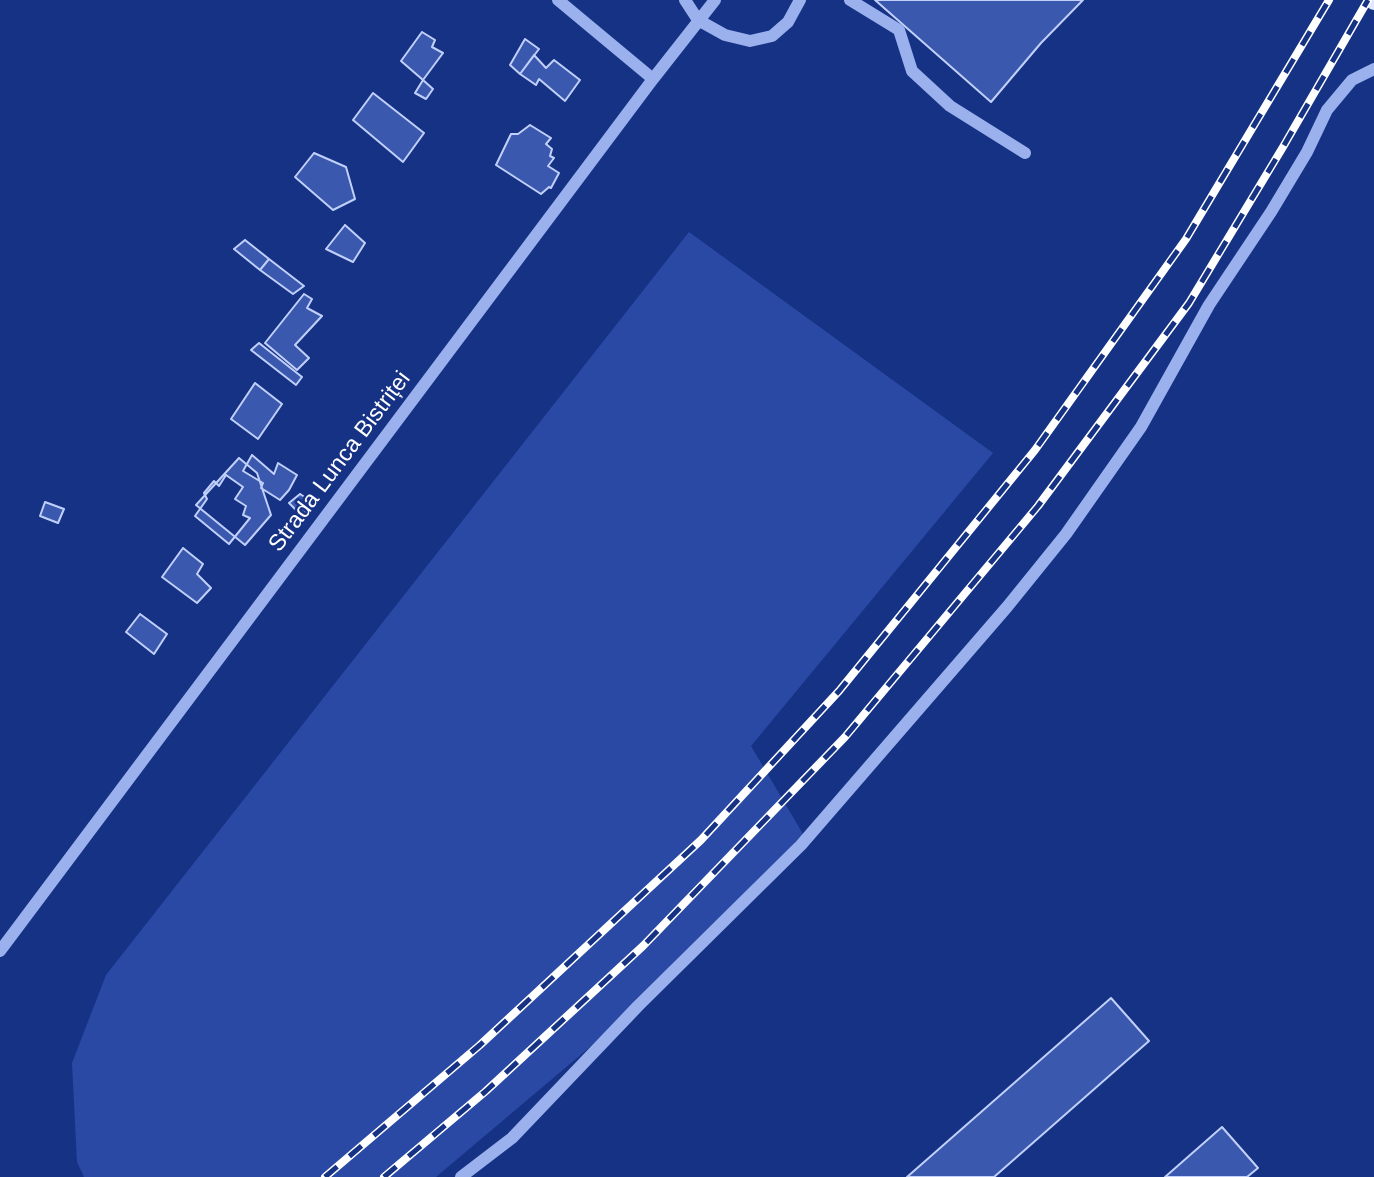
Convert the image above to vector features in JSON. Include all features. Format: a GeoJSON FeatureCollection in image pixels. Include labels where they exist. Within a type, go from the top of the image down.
{"type":"FeatureCollection","features":[{"type":"Feature","properties":{"kind":"street"},"geometry":{"type":"LineString","coordinates":[[558,0],[653,79]]}},
{"type":"Feature","properties":{"kind":"street"},"geometry":{"type":"LineString","coordinates":[[685,0],[698,20],[725,35],[750,41],[772,36],[788,22],[800,0]]}},
{"type":"Feature","properties":{"kind":"street","name":"Strada Lunca Bistriței"},"geometry":{"type":"LineString","coordinates":[[0,951],[715,0]]}},
{"type":"Feature","properties":{"kind":"street"},"geometry":{"type":"LineString","coordinates":[[850,0],[899,30],[912,71],[950,106],[1025,153]]}},
{"type":"Feature","properties":{"kind":"street"},"geometry":{"type":"LineString","coordinates":[[461,1177],[512,1138],[647,996],[800,845],[1007,607],[1066,534],[1141,427],[1209,305],[1301,162],[1327,110],[1352,80],[1374,69]]}},
{"type":"Feature","properties":{"kind":"shaded area"},"geometry":{"type":"Polygon","coordinates":[[[689,232],[993,453],[751,746],[803,834],[648,998],[436,1177],[84,1177],[77,1162],[72,1063],[106,975],[689,232]]]}},
{"type":"Feature","properties":{"kind":"building"},"geometry":{"type":"Polygon","coordinates":[[[875,0],[1083,0],[1041,43],[991,102],[875,0]]]}},
{"type":"Feature","properties":{"kind":"building"},"geometry":{"type":"Polygon","coordinates":[[[422,32],[435,40],[432,47],[443,53],[423,80],[401,61],[422,32]]]}},
{"type":"Feature","properties":{"kind":"building"},"geometry":{"type":"Polygon","coordinates":[[[525,39],[539,49],[520,74],[510,65],[525,39]]]}},
{"type":"Feature","properties":{"kind":"building"},"geometry":{"type":"Polygon","coordinates":[[[534,55],[546,68],[554,60],[580,80],[565,101],[539,79],[536,85],[520,74],[534,55]]]}},
{"type":"Feature","properties":{"kind":"building"},"geometry":{"type":"Polygon","coordinates":[[[423,80],[433,89],[426,99],[415,93],[423,80]]]}},
{"type":"Feature","properties":{"kind":"building"},"geometry":{"type":"Polygon","coordinates":[[[373,93],[424,133],[403,162],[353,120],[373,93]]]}},
{"type":"Feature","properties":{"kind":"building"},"geometry":{"type":"Polygon","coordinates":[[[530,125],[551,138],[546,144],[552,149],[550,156],[554,158],[548,166],[559,173],[551,188],[541,194],[496,165],[511,134],[518,134],[530,125]]]}},
{"type":"Feature","properties":{"kind":"building"},"geometry":{"type":"Polygon","coordinates":[[[314,153],[346,167],[355,199],[333,210],[295,177],[314,153]]]}},
{"type":"Feature","properties":{"kind":"building"},"geometry":{"type":"Polygon","coordinates":[[[345,225],[365,243],[353,262],[326,249],[345,225]]]}},
{"type":"Feature","properties":{"kind":"building"},"geometry":{"type":"Polygon","coordinates":[[[245,240],[269,259],[260,270],[234,249],[245,240]]]}},
{"type":"Feature","properties":{"kind":"building"},"geometry":{"type":"Polygon","coordinates":[[[269,259],[304,286],[293,294],[260,270],[269,259]]]}},
{"type":"Feature","properties":{"kind":"building"},"geometry":{"type":"Polygon","coordinates":[[[304,294],[312,299],[307,308],[322,316],[295,345],[309,358],[297,370],[265,343],[304,294]]]}},
{"type":"Feature","properties":{"kind":"building"},"geometry":{"type":"Polygon","coordinates":[[[259,343],[302,377],[296,385],[251,350],[259,343]]]}},
{"type":"Feature","properties":{"kind":"building"},"geometry":{"type":"Polygon","coordinates":[[[255,383],[282,404],[258,439],[231,419],[255,383]]]}},
{"type":"Feature","properties":{"kind":"building"},"geometry":{"type":"Polygon","coordinates":[[[252,455],[274,474],[278,463],[297,475],[280,500],[261,488],[263,483],[243,471],[252,455]]]}},
{"type":"Feature","properties":{"kind":"building"},"geometry":{"type":"Polygon","coordinates":[[[239,458],[257,473],[271,515],[245,545],[196,505],[239,458]]]}},
{"type":"Feature","properties":{"kind":"building"},"geometry":{"type":"Polygon","coordinates":[[[226,475],[243,487],[235,499],[246,506],[243,515],[250,518],[229,544],[195,516],[207,499],[204,493],[214,481],[219,486],[226,475]]]}},
{"type":"Feature","properties":{"kind":"building"},"geometry":{"type":"Polygon","coordinates":[[[300,494],[311,501],[303,517],[289,503],[300,494]]]}},
{"type":"Feature","properties":{"kind":"building"},"geometry":{"type":"Polygon","coordinates":[[[45,502],[64,509],[58,523],[40,516],[45,502]]]}},
{"type":"Feature","properties":{"kind":"building"},"geometry":{"type":"Polygon","coordinates":[[[183,548],[203,564],[197,574],[211,588],[197,603],[162,577],[183,548]]]}},
{"type":"Feature","properties":{"kind":"building"},"geometry":{"type":"Polygon","coordinates":[[[140,614],[167,634],[154,654],[126,632],[140,614]]]}},
{"type":"Feature","properties":{"kind":"building"},"geometry":{"type":"Polygon","coordinates":[[[1111,998],[1149,1041],[994,1177],[907,1177],[1111,998]]]}},
{"type":"Feature","properties":{"kind":"building"},"geometry":{"type":"Polygon","coordinates":[[[1222,1127],[1258,1168],[1247,1177],[1165,1177],[1222,1127]]]}},
{"type":"Feature","properties":{"kind":"railway"},"geometry":{"type":"LineString","coordinates":[[325,1177],[480,1045],[701,840],[839,691],[1035,450],[1186,239],[1329,0]]}},
{"type":"Feature","properties":{"kind":"railway"},"geometry":{"type":"LineString","coordinates":[[384,1177],[486,1091],[643,946],[845,737],[1038,506],[1189,303],[1368,0]]}}]}
